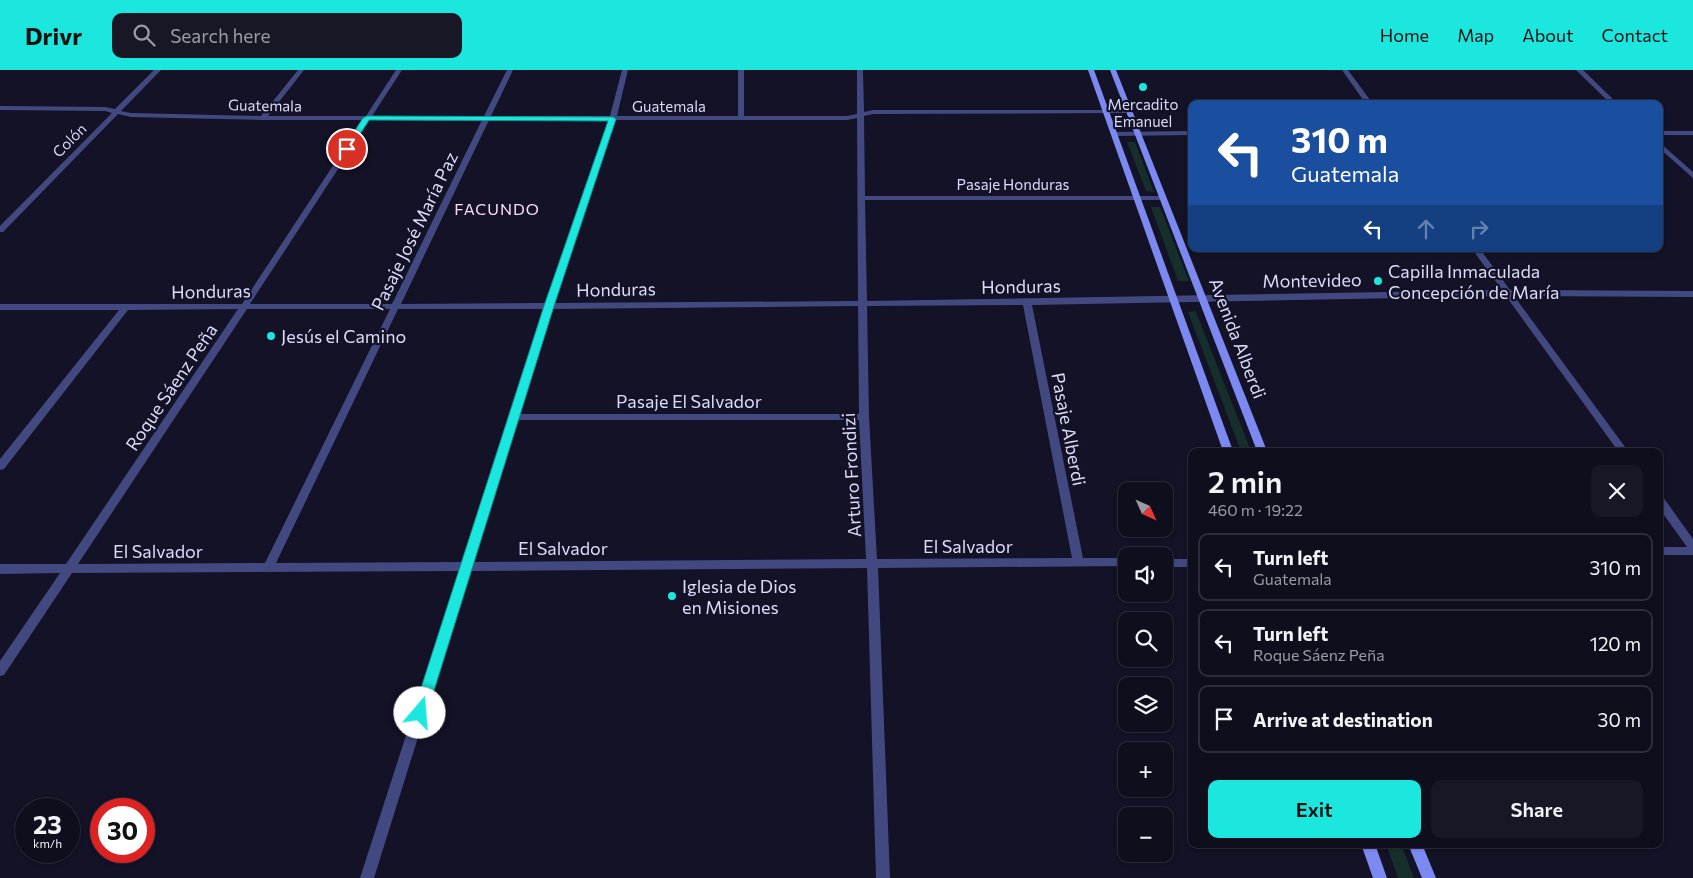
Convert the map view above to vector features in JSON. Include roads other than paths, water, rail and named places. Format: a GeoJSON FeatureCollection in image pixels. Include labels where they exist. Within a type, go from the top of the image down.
{"type":"FeatureCollection","features":[{"type":"Feature","properties":{"kind":"main road"},"geometry":{"type":"LineString","coordinates":[[1091,70],[1227,448]]}},
{"type":"Feature","properties":{"kind":"main road","name":"Avenida Alberdi"},"geometry":{"type":"LineString","coordinates":[[1113,70],[1261,448]]}},
{"type":"Feature","properties":{"kind":"main road"},"geometry":{"type":"LineString","coordinates":[[1369,848],[1380,878]]}},
{"type":"Feature","properties":{"kind":"main road"},"geometry":{"type":"LineString","coordinates":[[1418,848],[1429,878]]}},
{"type":"Feature","properties":{"kind":"street","name":"Colón"},"geometry":{"type":"LineString","coordinates":[[0,230],[158,70]]}},
{"type":"Feature","properties":{"kind":"street"},"geometry":{"type":"LineString","coordinates":[[263,118],[301,70]]}},
{"type":"Feature","properties":{"kind":"street","name":"Roque Sáenz Peña"},"geometry":{"type":"LineString","coordinates":[[0,671],[244,307],[399,70]]}},
{"type":"Feature","properties":{"kind":"street","name":"Pasaje José María Paz"},"geometry":{"type":"LineString","coordinates":[[268,568],[510,70]]}},
{"type":"Feature","properties":{"kind":"street"},"geometry":{"type":"LineString","coordinates":[[367,878],[549,306],[613,119],[626,70]]}},
{"type":"Feature","properties":{"kind":"street"},"geometry":{"type":"LineString","coordinates":[[741,70],[741,118]]}},
{"type":"Feature","properties":{"kind":"street","name":"Arturo Frondizi"},"geometry":{"type":"LineString","coordinates":[[860,70],[864,417],[872,564],[883,878]]}},
{"type":"Feature","properties":{"kind":"street"},"geometry":{"type":"LineString","coordinates":[[1345,70],[1367,100]]}},
{"type":"Feature","properties":{"kind":"street"},"geometry":{"type":"LineString","coordinates":[[1579,70],[1611,100]]}},
{"type":"Feature","properties":{"kind":"street","name":"Guatemala"},"geometry":{"type":"LineString","coordinates":[[0,108],[263,118],[613,119],[847,118],[873,112],[1129,111]]}},
{"type":"Feature","properties":{"kind":"street"},"geometry":{"type":"LineString","coordinates":[[1114,134],[1188,133]]}},
{"type":"Feature","properties":{"kind":"street"},"geometry":{"type":"LineString","coordinates":[[1663,133],[1693,133]]}},
{"type":"Feature","properties":{"kind":"street"},"geometry":{"type":"LineString","coordinates":[[1663,148],[1693,176]]}},
{"type":"Feature","properties":{"kind":"street","name":"Pasaje Honduras"},"geometry":{"type":"LineString","coordinates":[[862,198],[1163,198]]}},
{"type":"Feature","properties":{"kind":"street"},"geometry":{"type":"LineString","coordinates":[[1478,252],[1621,448]]}},
{"type":"Feature","properties":{"kind":"street","name":"Montevideo"},"geometry":{"type":"LineString","coordinates":[[1202,298],[1508,293],[1693,294]]}},
{"type":"Feature","properties":{"kind":"street","name":"Honduras"},"geometry":{"type":"LineString","coordinates":[[0,307],[124,309],[549,306],[1027,302],[1202,298]]}},
{"type":"Feature","properties":{"kind":"street","name":"Pasaje Alberdi"},"geometry":{"type":"LineString","coordinates":[[1027,302],[1078,562]]}},
{"type":"Feature","properties":{"kind":"street"},"geometry":{"type":"LineString","coordinates":[[0,466],[124,309]]}},
{"type":"Feature","properties":{"kind":"street","name":"Pasaje El Salvador"},"geometry":{"type":"LineString","coordinates":[[515,417],[864,417]]}},
{"type":"Feature","properties":{"kind":"street"},"geometry":{"type":"LineString","coordinates":[[1663,506],[1693,547]]}},
{"type":"Feature","properties":{"kind":"street"},"geometry":{"type":"LineString","coordinates":[[1663,551],[1693,551]]}},
{"type":"Feature","properties":{"kind":"street","name":"El Salvador"},"geometry":{"type":"LineString","coordinates":[[0,569],[1118,562]]}},
{"type":"Feature","properties":{"kind":"street"},"geometry":{"type":"LineString","coordinates":[[1173,562],[1188,562]]}},
{"type":"Feature","properties":{"kind":"place","name":"Mercadito Emanuel"},"geometry":{"type":"Point","coordinates":[1143,87]}},
{"type":"Feature","properties":{"kind":"place","name":"Capilla Inmaculada Concepción de María"},"geometry":{"type":"Point","coordinates":[1378,281]}},
{"type":"Feature","properties":{"kind":"place","name":"Jesús el Camino"},"geometry":{"type":"Point","coordinates":[271,336]}},
{"type":"Feature","properties":{"kind":"place","name":"Iglesia de Dios en Misiones"},"geometry":{"type":"Point","coordinates":[672,596]}},
{"type":"Feature","properties":{"kind":"district","name":"FACUNDO"},"geometry":{"type":"Point","coordinates":[497,208]}}]}
